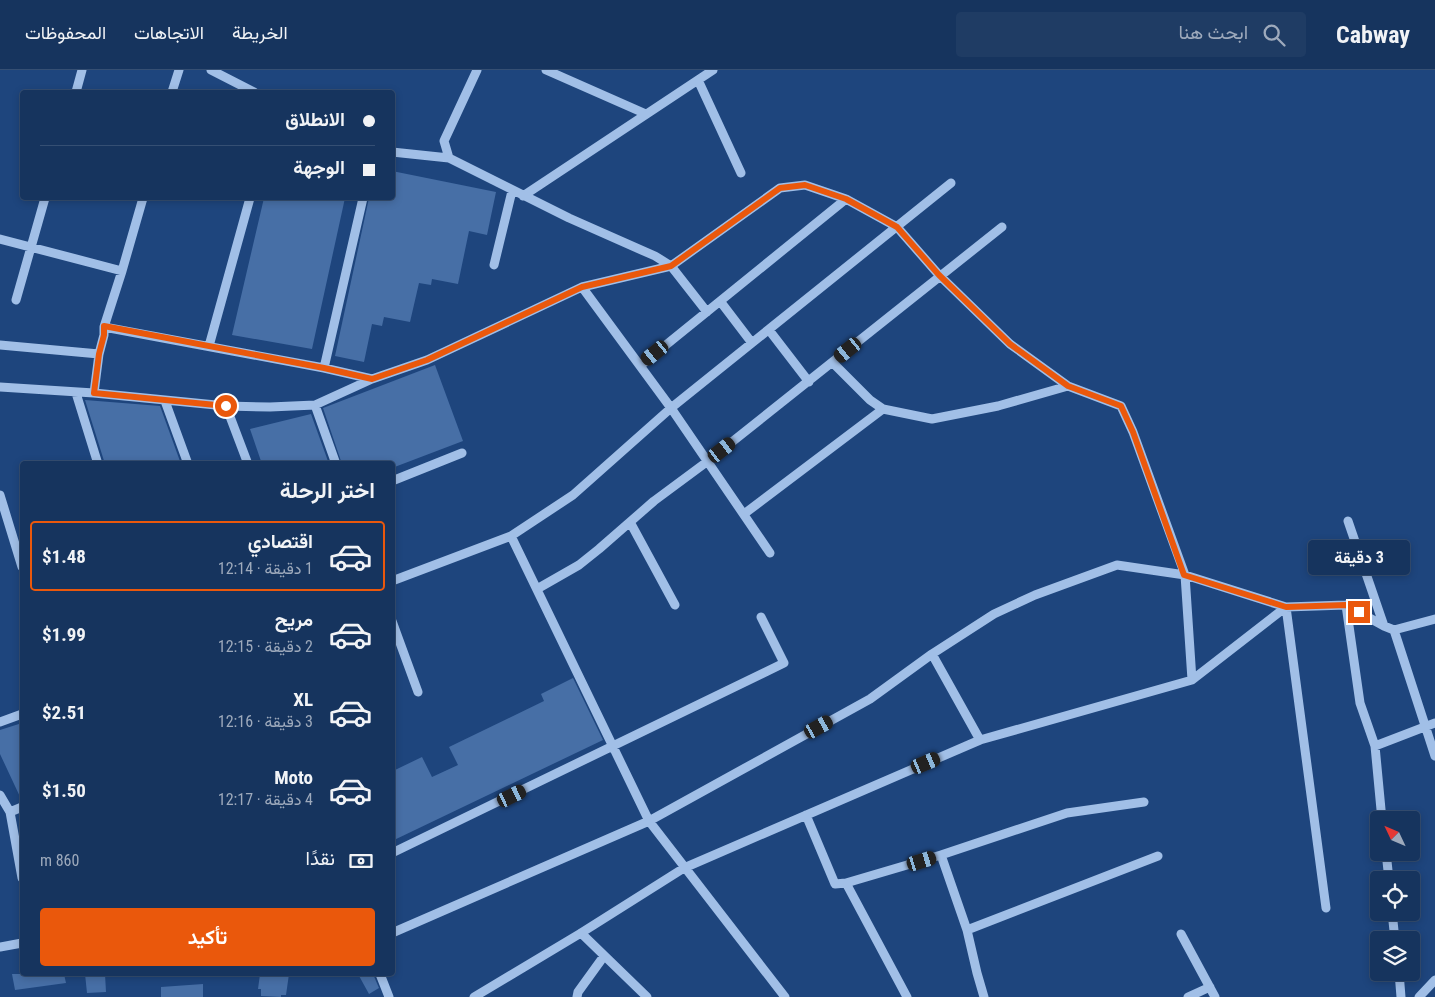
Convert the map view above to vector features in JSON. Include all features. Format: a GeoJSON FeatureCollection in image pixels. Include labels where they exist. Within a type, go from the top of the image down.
{"type":"FeatureCollection","features":[{"type":"Feature","properties":{"kind":"street"},"geometry":{"type":"LineString","coordinates":[[77,90],[82,70]]}},
{"type":"Feature","properties":{"kind":"street"},"geometry":{"type":"LineString","coordinates":[[173,90],[179,70]]}},
{"type":"Feature","properties":{"kind":"street"},"geometry":{"type":"LineString","coordinates":[[211,70],[250,90]]}},
{"type":"Feature","properties":{"kind":"street"},"geometry":{"type":"LineString","coordinates":[[449,158],[444,141],[477,70]]}},
{"type":"Feature","properties":{"kind":"street"},"geometry":{"type":"LineString","coordinates":[[546,70],[646,114]]}},
{"type":"Feature","properties":{"kind":"street"},"geometry":{"type":"LineString","coordinates":[[523,196],[713,70]]}},
{"type":"Feature","properties":{"kind":"street"},"geometry":{"type":"LineString","coordinates":[[698,80],[740,173]]}},
{"type":"Feature","properties":{"kind":"street"},"geometry":{"type":"LineString","coordinates":[[395,152],[449,158],[512,191],[654,256],[671,266],[707,312]]}},
{"type":"Feature","properties":{"kind":"street"},"geometry":{"type":"LineString","coordinates":[[395,580],[511,536],[573,495],[671,408],[951,183]]}},
{"type":"Feature","properties":{"kind":"street"},"geometry":{"type":"LineString","coordinates":[[0,387],[94,393],[226,406],[315,405],[372,379],[427,360],[582,287],[671,266],[780,188],[805,185],[846,199],[897,227],[939,275],[1010,344],[1068,386],[1121,406],[1133,432],[1184,575],[1192,680]]}},
{"type":"Feature","properties":{"kind":"street"},"geometry":{"type":"LineString","coordinates":[[494,265],[512,191]]}},
{"type":"Feature","properties":{"kind":"street"},"geometry":{"type":"LineString","coordinates":[[640,366],[846,199]]}},
{"type":"Feature","properties":{"kind":"street"},"geometry":{"type":"LineString","coordinates":[[16,300],[44,200]]}},
{"type":"Feature","properties":{"kind":"street"},"geometry":{"type":"LineString","coordinates":[[94,393],[104,326],[142,200]]}},
{"type":"Feature","properties":{"kind":"street"},"geometry":{"type":"LineString","coordinates":[[209,346],[249,200]]}},
{"type":"Feature","properties":{"kind":"street"},"geometry":{"type":"LineString","coordinates":[[324,368],[363,200]]}},
{"type":"Feature","properties":{"kind":"street"},"geometry":{"type":"LineString","coordinates":[[537,589],[579,565],[654,501],[809,382],[939,275],[1002,227]]}},
{"type":"Feature","properties":{"kind":"street"},"geometry":{"type":"LineString","coordinates":[[0,239],[122,271]]}},
{"type":"Feature","properties":{"kind":"street"},"geometry":{"type":"LineString","coordinates":[[582,287],[671,408],[770,553]]}},
{"type":"Feature","properties":{"kind":"street"},"geometry":{"type":"LineString","coordinates":[[720,301],[752,342]]}},
{"type":"Feature","properties":{"kind":"street"},"geometry":{"type":"LineString","coordinates":[[104,326],[372,379]]}},
{"type":"Feature","properties":{"kind":"street"},"geometry":{"type":"LineString","coordinates":[[769,330],[809,382]]}},
{"type":"Feature","properties":{"kind":"street"},"geometry":{"type":"LineString","coordinates":[[0,345],[99,354]]}},
{"type":"Feature","properties":{"kind":"street"},"geometry":{"type":"LineString","coordinates":[[832,362],[870,400],[883,409],[932,419],[998,406],[1068,386]]}},
{"type":"Feature","properties":{"kind":"street"},"geometry":{"type":"LineString","coordinates":[[76,393],[97,461]]}},
{"type":"Feature","properties":{"kind":"street"},"geometry":{"type":"LineString","coordinates":[[164,401],[187,461]]}},
{"type":"Feature","properties":{"kind":"street"},"geometry":{"type":"LineString","coordinates":[[315,405],[335,461]]}},
{"type":"Feature","properties":{"kind":"street"},"geometry":{"type":"LineString","coordinates":[[226,406],[247,461]]}},
{"type":"Feature","properties":{"kind":"street"},"geometry":{"type":"LineString","coordinates":[[744,514],[883,409]]}},
{"type":"Feature","properties":{"kind":"street"},"geometry":{"type":"LineString","coordinates":[[395,480],[462,453]]}},
{"type":"Feature","properties":{"kind":"street"},"geometry":{"type":"LineString","coordinates":[[0,495],[20,560]]}},
{"type":"Feature","properties":{"kind":"street"},"geometry":{"type":"LineString","coordinates":[[1348,521],[1384,626]]}},
{"type":"Feature","properties":{"kind":"street"},"geometry":{"type":"LineString","coordinates":[[630,522],[675,604]]}},
{"type":"Feature","properties":{"kind":"street"},"geometry":{"type":"LineString","coordinates":[[511,536],[649,821],[785,997]]}},
{"type":"Feature","properties":{"kind":"street"},"geometry":{"type":"LineString","coordinates":[[395,932],[649,821],[870,699],[932,654],[994,614],[1035,595],[1117,564],[1184,575],[1286,607],[1346,605],[1394,630],[1435,619]]}},
{"type":"Feature","properties":{"kind":"street"},"geometry":{"type":"LineString","coordinates":[[1346,605],[1360,703],[1375,746],[1381,811]]}},
{"type":"Feature","properties":{"kind":"street"},"geometry":{"type":"LineString","coordinates":[[474,997],[684,868],[980,740],[1192,680],[1286,607]]}},
{"type":"Feature","properties":{"kind":"street"},"geometry":{"type":"LineString","coordinates":[[1286,607],[1326,908]]}},
{"type":"Feature","properties":{"kind":"street"},"geometry":{"type":"LineString","coordinates":[[395,852],[784,663],[760,617]]}},
{"type":"Feature","properties":{"kind":"street"},"geometry":{"type":"LineString","coordinates":[[395,629],[418,692]]}},
{"type":"Feature","properties":{"kind":"street"},"geometry":{"type":"LineString","coordinates":[[1394,630],[1435,756]]}},
{"type":"Feature","properties":{"kind":"street"},"geometry":{"type":"LineString","coordinates":[[932,654],[980,740]]}},
{"type":"Feature","properties":{"kind":"street"},"geometry":{"type":"LineString","coordinates":[[0,722],[20,715]]}},
{"type":"Feature","properties":{"kind":"street"},"geometry":{"type":"LineString","coordinates":[[1375,746],[1435,723]]}},
{"type":"Feature","properties":{"kind":"street"},"geometry":{"type":"LineString","coordinates":[[0,795],[10,812],[20,867]]}},
{"type":"Feature","properties":{"kind":"street"},"geometry":{"type":"LineString","coordinates":[[806,815],[835,884],[846,883],[940,855],[1066,813],[1144,802]]}},
{"type":"Feature","properties":{"kind":"street"},"geometry":{"type":"LineString","coordinates":[[10,812],[20,808]]}},
{"type":"Feature","properties":{"kind":"street"},"geometry":{"type":"LineString","coordinates":[[940,855],[967,930],[984,997]]}},
{"type":"Feature","properties":{"kind":"street"},"geometry":{"type":"LineString","coordinates":[[967,930],[1158,856]]}},
{"type":"Feature","properties":{"kind":"street"},"geometry":{"type":"LineString","coordinates":[[846,883],[907,997]]}},
{"type":"Feature","properties":{"kind":"street"},"geometry":{"type":"LineString","coordinates":[[581,932],[647,997]]}},
{"type":"Feature","properties":{"kind":"street"},"geometry":{"type":"LineString","coordinates":[[1181,934],[1215,997]]}},
{"type":"Feature","properties":{"kind":"street"},"geometry":{"type":"LineString","coordinates":[[0,947],[20,943]]}},
{"type":"Feature","properties":{"kind":"street"},"geometry":{"type":"LineString","coordinates":[[577,997],[578,992],[604,956]]}},
{"type":"Feature","properties":{"kind":"street"},"geometry":{"type":"LineString","coordinates":[[381,976],[389,997]]}},
{"type":"Feature","properties":{"kind":"street"},"geometry":{"type":"LineString","coordinates":[[1418,997],[1435,980]]}},
{"type":"Feature","properties":{"kind":"street"},"geometry":{"type":"LineString","coordinates":[[1400,981],[1401,997]]}},
{"type":"Feature","properties":{"kind":"street"},"geometry":{"type":"LineString","coordinates":[[1188,997],[1210,987]]}},
{"type":"Feature","properties":{"kind":"building"},"geometry":{"type":"Polygon","coordinates":[[[395,172],[496,192],[487,235],[469,231],[458,284],[432,279],[431,285],[419,283],[410,322],[384,317],[382,326],[372,324],[364,362],[335,356],[369,200],[395,200],[395,172]]]}},
{"type":"Feature","properties":{"kind":"building"},"geometry":{"type":"Polygon","coordinates":[[[264,200],[345,200],[312,349],[232,335],[264,200]]]}},
{"type":"Feature","properties":{"kind":"building"},"geometry":{"type":"Polygon","coordinates":[[[435,365],[463,441],[395,467],[395,461],[341,461],[323,408],[435,365]]]}},
{"type":"Feature","properties":{"kind":"building"},"geometry":{"type":"Polygon","coordinates":[[[85,400],[160,406],[180,461],[104,461],[85,400]]]}},
{"type":"Feature","properties":{"kind":"building"},"geometry":{"type":"Polygon","coordinates":[[[311,414],[328,461],[261,461],[250,429],[311,414]]]}},
{"type":"Feature","properties":{"kind":"building"},"geometry":{"type":"Polygon","coordinates":[[[573,678],[603,740],[395,840],[395,770],[422,757],[432,777],[458,765],[449,747],[544,701],[541,694],[573,678]]]}},
{"type":"Feature","properties":{"kind":"building"},"geometry":{"type":"Polygon","coordinates":[[[20,724],[20,797],[0,754],[0,730],[20,724]]]}},
{"type":"Feature","properties":{"kind":"building"},"geometry":{"type":"Polygon","coordinates":[[[12,974],[20,974],[20,976],[64,976],[66,983],[15,990],[12,974]]]}},
{"type":"Feature","properties":{"kind":"building"},"geometry":{"type":"Polygon","coordinates":[[[85,976],[105,976],[106,992],[87,993],[85,976]]]}},
{"type":"Feature","properties":{"kind":"building"},"geometry":{"type":"Polygon","coordinates":[[[260,976],[289,976],[286,995],[281,995],[281,997],[261,996],[261,989],[258,989],[260,976]]]}},
{"type":"Feature","properties":{"kind":"building"},"geometry":{"type":"Polygon","coordinates":[[[359,976],[374,976],[379,988],[369,994],[359,976]]]}},
{"type":"Feature","properties":{"kind":"building"},"geometry":{"type":"Polygon","coordinates":[[[203,984],[203,997],[161,997],[161,987],[203,984]]]}},
{"type":"Feature","properties":{"kind":"route"},"geometry":{"type":"LineString","coordinates":[[226,406],[94,393],[104,326],[372,379],[427,360],[582,287],[671,266],[780,188],[805,185],[846,199],[897,227],[939,275],[1010,344],[1068,386],[1121,406],[1133,432],[1184,575],[1286,607],[1346,605],[1359,612]]}}]}
